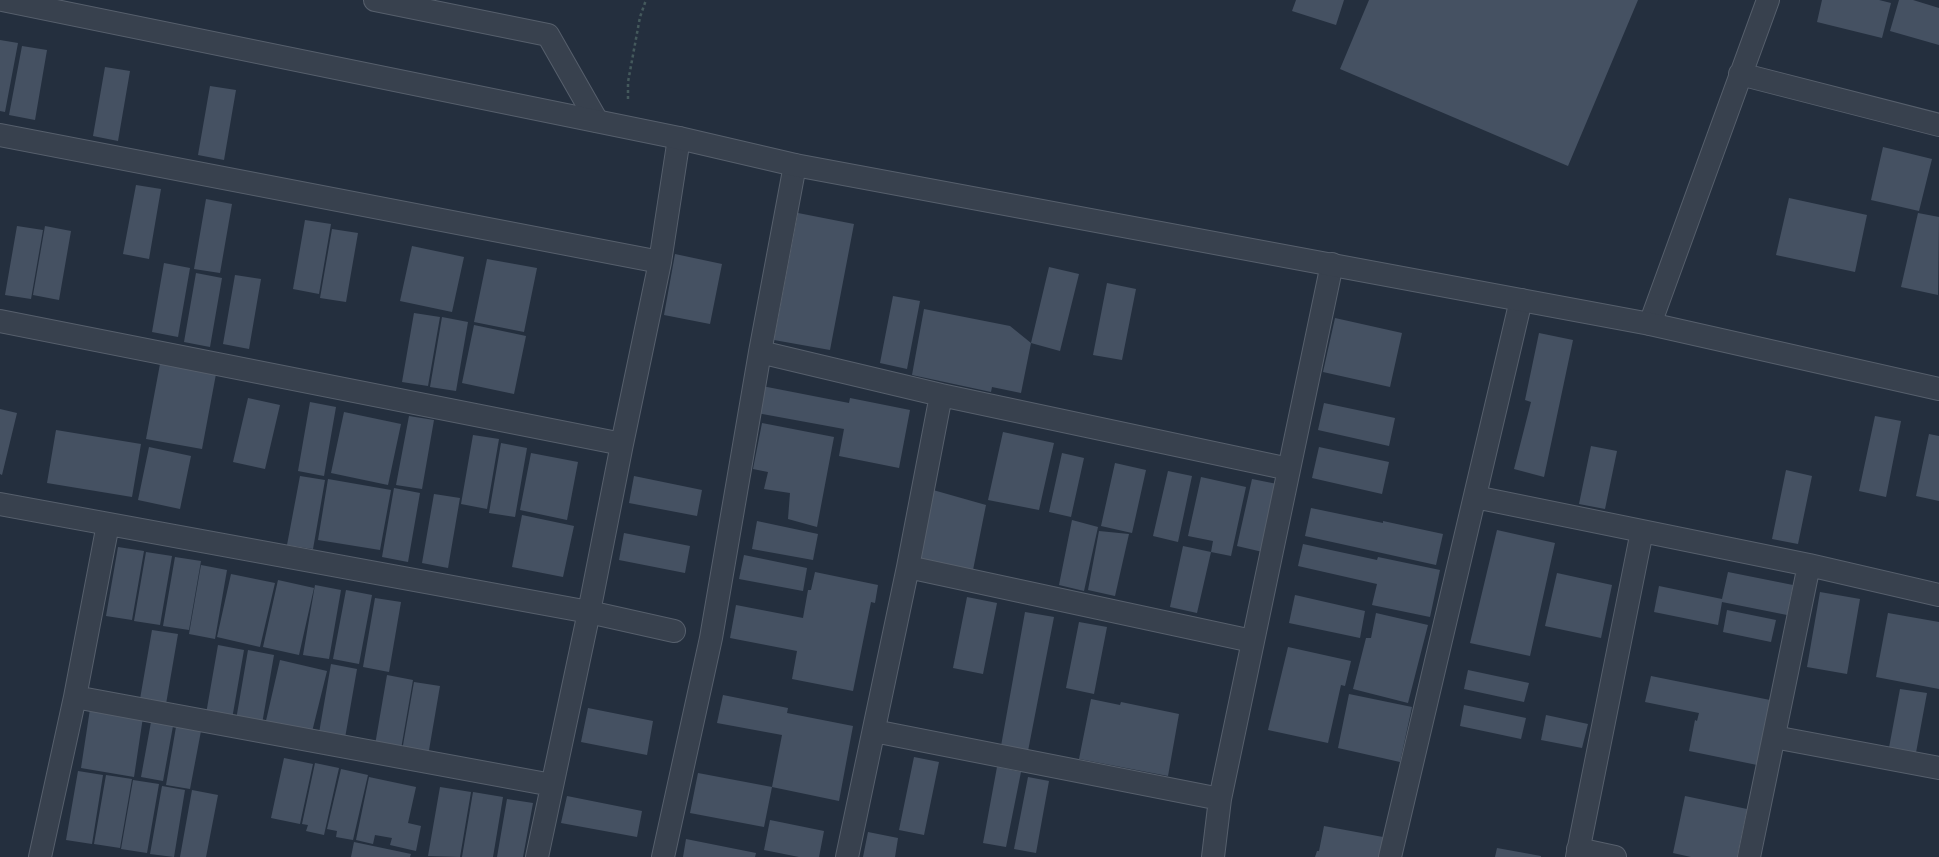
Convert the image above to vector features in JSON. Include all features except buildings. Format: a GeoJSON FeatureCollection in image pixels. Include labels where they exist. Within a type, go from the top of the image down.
{"type":"FeatureCollection","features":[{"type":"Feature","properties":{"kind":"street"},"geometry":{"type":"LineString","coordinates":[[2,0],[627,127],[796,165],[1650,324],[1939,389]]}},
{"type":"Feature","properties":{"kind":"street"},"geometry":{"type":"LineString","coordinates":[[375,0],[548,35],[597,121]]}},
{"type":"Feature","properties":{"kind":"street"},"geometry":{"type":"LineString","coordinates":[[1650,324],[1768,0]]}},
{"type":"Feature","properties":{"kind":"street"},"geometry":{"type":"LineString","coordinates":[[1740,74],[1939,125]]}},
{"type":"Feature","properties":{"kind":"street"},"geometry":{"type":"LineString","coordinates":[[0,135],[660,262]]}},
{"type":"Feature","properties":{"kind":"street"},"geometry":{"type":"LineString","coordinates":[[537,857],[589,612],[660,262],[679,138]]}},
{"type":"Feature","properties":{"kind":"street"},"geometry":{"type":"LineString","coordinates":[[663,857],[711,638],[760,352],[796,165]]}},
{"type":"Feature","properties":{"kind":"street"},"geometry":{"type":"LineString","coordinates":[[1213,857],[1220,799],[1332,264]]}},
{"type":"Feature","properties":{"kind":"street"},"geometry":{"type":"LineString","coordinates":[[1390,857],[1475,496],[1488,434],[1521,300]]}},
{"type":"Feature","properties":{"kind":"street"},"geometry":{"type":"LineString","coordinates":[[0,321],[622,444]]}},
{"type":"Feature","properties":{"kind":"street"},"geometry":{"type":"LineString","coordinates":[[760,352],[941,395],[1289,469]]}},
{"type":"Feature","properties":{"kind":"street"},"geometry":{"type":"LineString","coordinates":[[847,857],[908,567],[941,395]]}},
{"type":"Feature","properties":{"kind":"street"},"geometry":{"type":"LineString","coordinates":[[1475,496],[1809,565],[1939,595]]}},
{"type":"Feature","properties":{"kind":"street"},"geometry":{"type":"LineString","coordinates":[[0,504],[589,612],[674,631]]}},
{"type":"Feature","properties":{"kind":"street"},"geometry":{"type":"LineString","coordinates":[[40,857],[75,697],[108,524]]}},
{"type":"Feature","properties":{"kind":"street"},"geometry":{"type":"LineString","coordinates":[[1615,857],[1577,853],[1642,531]]}},
{"type":"Feature","properties":{"kind":"street"},"geometry":{"type":"LineString","coordinates":[[1749,857],[1809,565]]}},
{"type":"Feature","properties":{"kind":"street"},"geometry":{"type":"LineString","coordinates":[[908,567],[1252,641]]}},
{"type":"Feature","properties":{"kind":"street"},"geometry":{"type":"LineString","coordinates":[[75,697],[552,784]]}},
{"type":"Feature","properties":{"kind":"street"},"geometry":{"type":"LineString","coordinates":[[874,731],[1220,799]]}},
{"type":"Feature","properties":{"kind":"street"},"geometry":{"type":"LineString","coordinates":[[1774,737],[1939,768]]}},
{"type":"Feature","properties":{"kind":"path"},"geometry":{"type":"LineString","coordinates":[[627,127],[628,82],[640,17],[646,0]]}}]}
